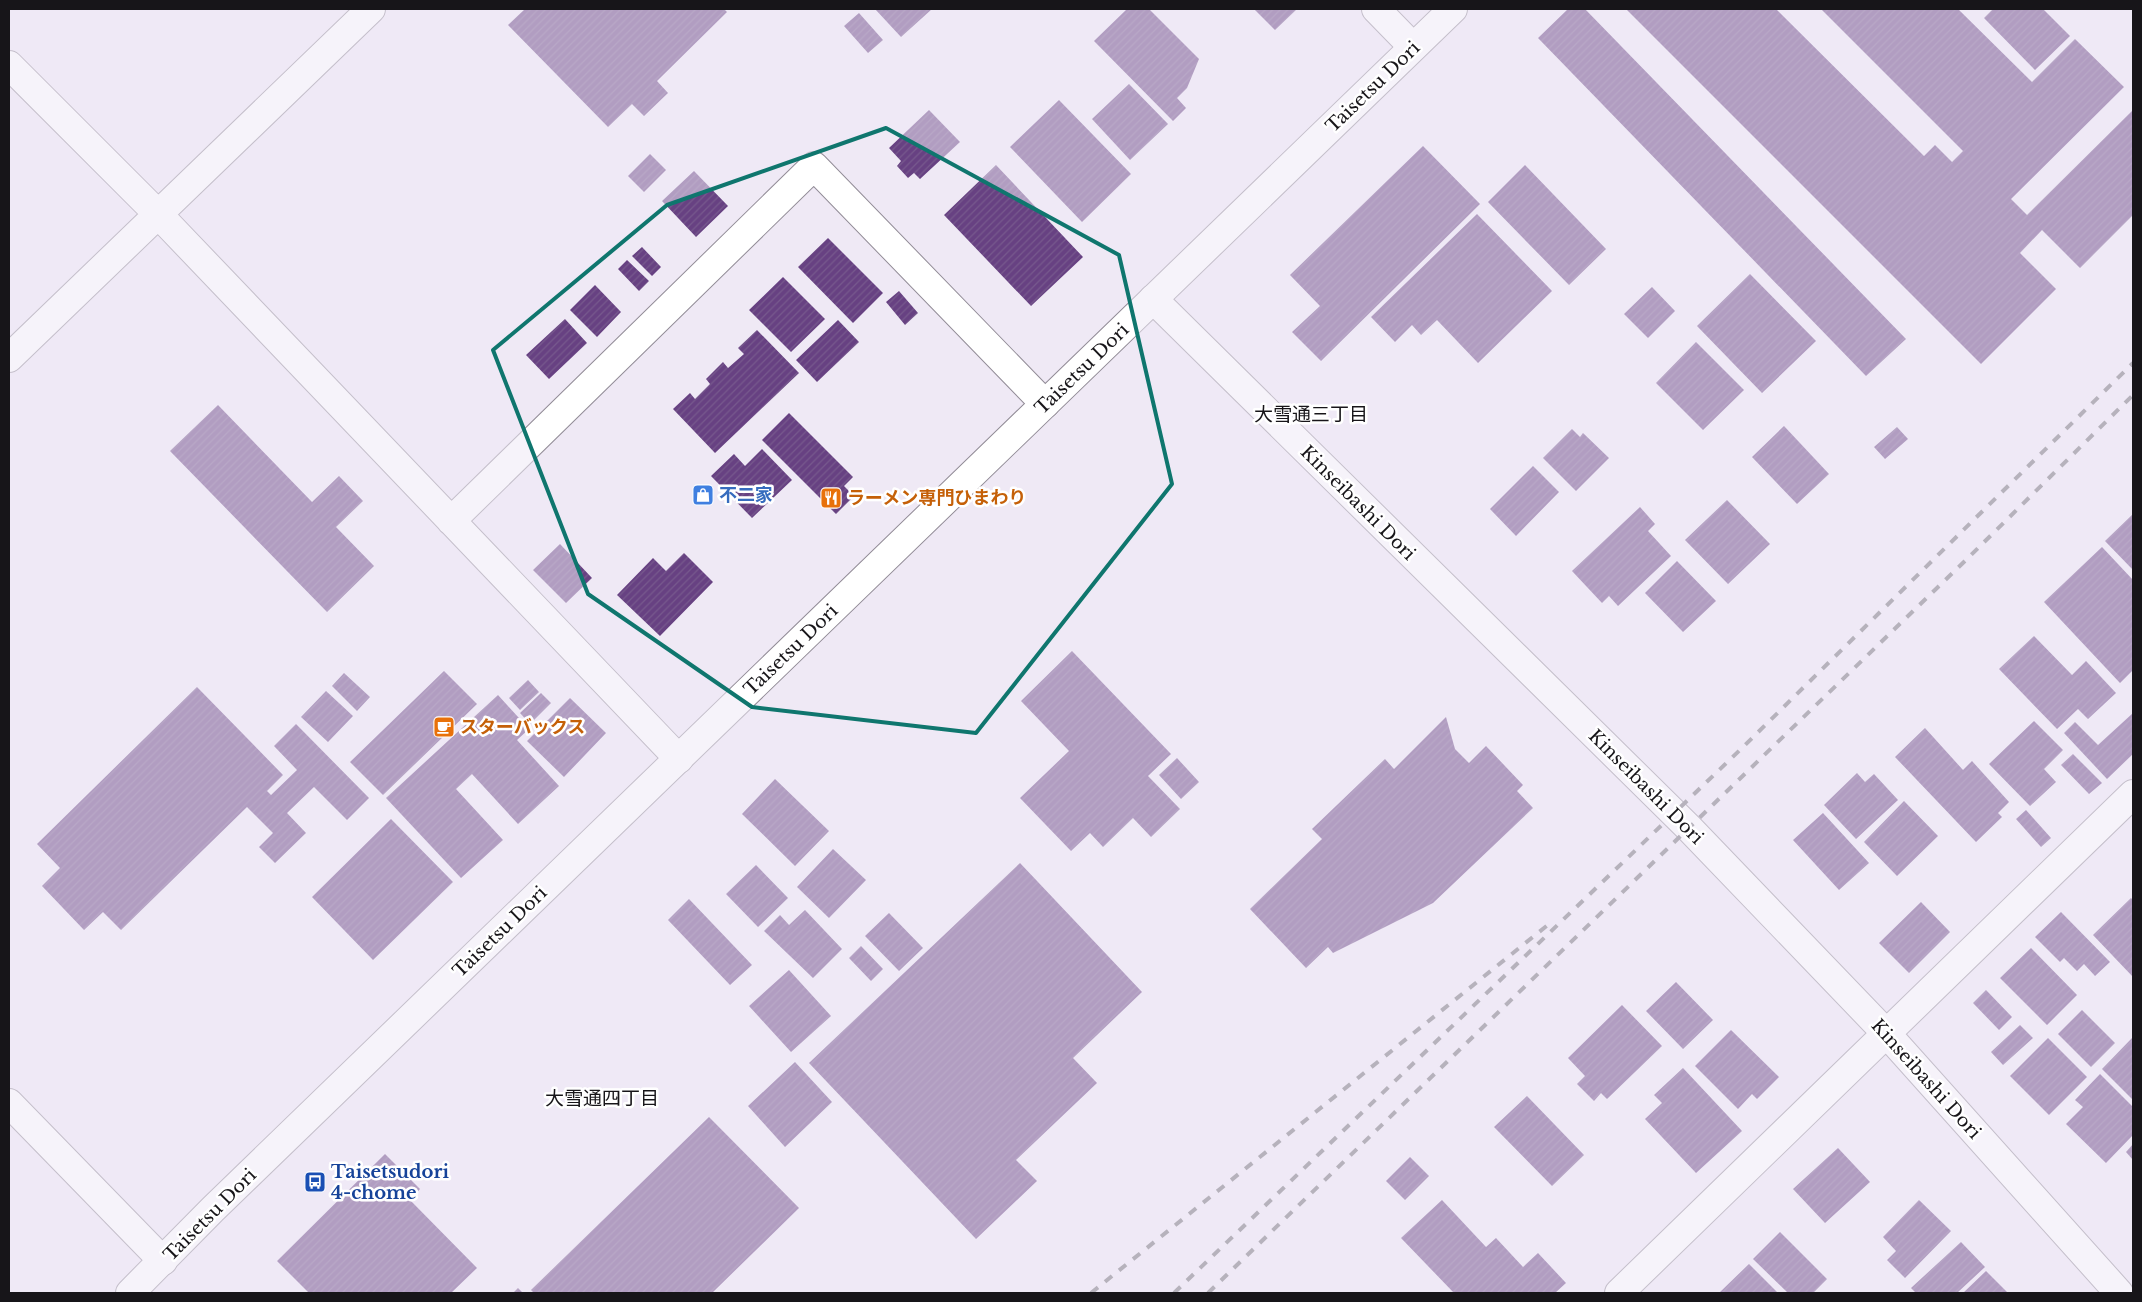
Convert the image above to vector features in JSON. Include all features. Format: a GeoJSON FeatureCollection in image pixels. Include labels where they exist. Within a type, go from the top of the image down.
{"type":"FeatureCollection","features":[{"type":"Feature","properties":{"kind":"main road"},"geometry":{"type":"LineString","coordinates":[[9,358],[371,9]]}},
{"type":"Feature","properties":{"kind":"main road"},"geometry":{"type":"LineString","coordinates":[[1376,9],[1414,47]]}},
{"type":"Feature","properties":{"kind":"main road","name":"Taisetsu Dori"},"geometry":{"type":"LineString","coordinates":[[130,1293],[213,1209],[1453,9]]}},
{"type":"Feature","properties":{"kind":"main road"},"geometry":{"type":"LineString","coordinates":[[9,65],[158,214],[679,759]]}},
{"type":"Feature","properties":{"kind":"main road"},"geometry":{"type":"LineString","coordinates":[[451,521],[814,166],[1045,404]]}},
{"type":"Feature","properties":{"kind":"main road","name":"Kinseibashi Dori"},"geometry":{"type":"LineString","coordinates":[[1154,299],[1689,828],[1886,1033],[2119,1293]]}},
{"type":"Feature","properties":{"kind":"main road"},"geometry":{"type":"LineString","coordinates":[[1619,1293],[2133,794]]}},
{"type":"Feature","properties":{"kind":"main road"},"geometry":{"type":"LineString","coordinates":[[9,1103],[163,1261]]}},
{"type":"Feature","properties":{"kind":"highlighted area"},"geometry":{"type":"Polygon","coordinates":[[[886,128],[1119,255],[1172,484],[976,733],[752,707],[588,594],[493,350],[667,205],[886,128]]]}},
{"type":"Feature","properties":{"kind":"building"},"geometry":{"type":"Polygon","coordinates":[[[525,9],[724,9],[727,12],[657,81],[668,93],[644,116],[632,104],[608,127],[508,25],[525,9]]]}},
{"type":"Feature","properties":{"kind":"building"},"geometry":{"type":"Polygon","coordinates":[[[875,9],[932,9],[901,37],[875,9]]]}},
{"type":"Feature","properties":{"kind":"building"},"geometry":{"type":"Polygon","coordinates":[[[1127,9],[1149,9],[1199,59],[1187,88],[1177,98],[1186,108],[1173,121],[1094,41],[1127,9]]]}},
{"type":"Feature","properties":{"kind":"building"},"geometry":{"type":"Polygon","coordinates":[[[1254,9],[1297,9],[1275,30],[1254,9]]]}},
{"type":"Feature","properties":{"kind":"building"},"geometry":{"type":"Polygon","coordinates":[[[1568,9],[1585,9],[1906,339],[1866,376],[1538,38],[1568,9]]]}},
{"type":"Feature","properties":{"kind":"building"},"geometry":{"type":"Polygon","coordinates":[[[1626,9],[1776,9],[1924,156],[1935,145],[1952,162],[1963,151],[1821,9],[1958,9],[2032,82],[2075,39],[2124,87],[2011,199],[2027,215],[2133,110],[2133,215],[2080,268],[2042,230],[2020,253],[2056,289],[1981,364],[1626,9]]]}},
{"type":"Feature","properties":{"kind":"building"},"geometry":{"type":"Polygon","coordinates":[[[1993,9],[2043,9],[2070,36],[2035,70],[1984,18],[1993,9]]]}},
{"type":"Feature","properties":{"kind":"building"},"geometry":{"type":"Polygon","coordinates":[[[859,13],[883,40],[868,53],[844,26],[859,13]]]}},
{"type":"Feature","properties":{"kind":"building"},"geometry":{"type":"Polygon","coordinates":[[[1129,84],[1168,124],[1130,160],[1092,119],[1129,84]]]}},
{"type":"Feature","properties":{"kind":"building"},"geometry":{"type":"Polygon","coordinates":[[[1059,100],[1131,174],[1082,222],[1010,147],[1059,100]]]}},
{"type":"Feature","properties":{"kind":"building"},"geometry":{"type":"Polygon","coordinates":[[[929,110],[960,142],[920,179],[914,173],[908,178],[897,166],[901,161],[889,148],[929,110]]]}},
{"type":"Feature","properties":{"kind":"building"},"geometry":{"type":"Polygon","coordinates":[[[1423,146],[1480,204],[1321,361],[1292,332],[1320,306],[1290,275],[1423,146]]]}},
{"type":"Feature","properties":{"kind":"building"},"geometry":{"type":"Polygon","coordinates":[[[650,154],[666,170],[644,192],[628,176],[650,154]]]}},
{"type":"Feature","properties":{"kind":"building"},"geometry":{"type":"Polygon","coordinates":[[[996,165],[1083,257],[1031,306],[944,215],[996,165]]]}},
{"type":"Feature","properties":{"kind":"building"},"geometry":{"type":"Polygon","coordinates":[[[1525,165],[1606,249],[1569,285],[1488,202],[1525,165]]]}},
{"type":"Feature","properties":{"kind":"building"},"geometry":{"type":"Polygon","coordinates":[[[694,171],[728,206],[696,237],[662,201],[694,171]]]}},
{"type":"Feature","properties":{"kind":"building"},"geometry":{"type":"Polygon","coordinates":[[[1477,214],[1552,291],[1478,363],[1437,320],[1421,335],[1412,325],[1395,342],[1371,317],[1477,214]]]}},
{"type":"Feature","properties":{"kind":"building"},"geometry":{"type":"Polygon","coordinates":[[[828,238],[883,293],[853,323],[798,267],[828,238]]]}},
{"type":"Feature","properties":{"kind":"building"},"geometry":{"type":"Polygon","coordinates":[[[642,247],[661,267],[652,276],[632,256],[642,247]]]}},
{"type":"Feature","properties":{"kind":"building"},"geometry":{"type":"Polygon","coordinates":[[[627,260],[649,281],[639,291],[618,269],[627,260]]]}},
{"type":"Feature","properties":{"kind":"building"},"geometry":{"type":"Polygon","coordinates":[[[1750,274],[1816,341],[1762,393],[1697,326],[1750,274]]]}},
{"type":"Feature","properties":{"kind":"building"},"geometry":{"type":"Polygon","coordinates":[[[783,277],[825,319],[791,352],[749,310],[783,277]]]}},
{"type":"Feature","properties":{"kind":"building"},"geometry":{"type":"Polygon","coordinates":[[[595,285],[621,312],[597,337],[570,310],[595,285]]]}},
{"type":"Feature","properties":{"kind":"building"},"geometry":{"type":"Polygon","coordinates":[[[1652,287],[1675,311],[1648,338],[1624,314],[1652,287]]]}},
{"type":"Feature","properties":{"kind":"building"},"geometry":{"type":"Polygon","coordinates":[[[899,291],[918,313],[905,325],[886,302],[899,291]]]}},
{"type":"Feature","properties":{"kind":"building"},"geometry":{"type":"Polygon","coordinates":[[[565,319],[587,343],[549,379],[526,355],[565,319]]]}},
{"type":"Feature","properties":{"kind":"building"},"geometry":{"type":"Polygon","coordinates":[[[838,320],[859,342],[817,382],[796,360],[838,320]]]}},
{"type":"Feature","properties":{"kind":"building"},"geometry":{"type":"Polygon","coordinates":[[[757,330],[799,373],[715,453],[673,409],[690,393],[695,399],[710,384],[706,379],[723,362],[728,368],[744,354],[738,348],[757,330]]]}},
{"type":"Feature","properties":{"kind":"building"},"geometry":{"type":"Polygon","coordinates":[[[1696,342],[1744,390],[1703,430],[1656,383],[1696,342]]]}},
{"type":"Feature","properties":{"kind":"building"},"geometry":{"type":"Polygon","coordinates":[[[218,405],[312,502],[339,476],[363,501],[336,527],[374,566],[327,612],[170,451],[218,405]]]}},
{"type":"Feature","properties":{"kind":"building"},"geometry":{"type":"Polygon","coordinates":[[[789,413],[853,477],[844,486],[854,496],[836,514],[762,440],[789,413]]]}},
{"type":"Feature","properties":{"kind":"building"},"geometry":{"type":"Polygon","coordinates":[[[1784,426],[1829,474],[1797,504],[1752,457],[1784,426]]]}},
{"type":"Feature","properties":{"kind":"building"},"geometry":{"type":"Polygon","coordinates":[[[1897,427],[1908,439],[1885,459],[1874,447],[1897,427]]]}},
{"type":"Feature","properties":{"kind":"building"},"geometry":{"type":"Polygon","coordinates":[[[1572,429],[1580,437],[1583,433],[1609,458],[1576,491],[1543,458],[1572,429]]]}},
{"type":"Feature","properties":{"kind":"building"},"geometry":{"type":"Polygon","coordinates":[[[762,449],[792,480],[752,518],[711,476],[734,454],[745,466],[762,449]]]}},
{"type":"Feature","properties":{"kind":"building"},"geometry":{"type":"Polygon","coordinates":[[[1533,466],[1559,492],[1516,536],[1490,509],[1533,466]]]}},
{"type":"Feature","properties":{"kind":"building"},"geometry":{"type":"Polygon","coordinates":[[[1727,500],[1770,544],[1728,584],[1685,540],[1727,500]]]}},
{"type":"Feature","properties":{"kind":"building"},"geometry":{"type":"Polygon","coordinates":[[[1640,507],[1655,524],[1648,531],[1671,556],[1618,606],[1609,596],[1602,603],[1572,571],[1640,507]]]}},
{"type":"Feature","properties":{"kind":"building"},"geometry":{"type":"Polygon","coordinates":[[[2133,514],[2133,570],[2105,541],[2133,514]]]}},
{"type":"Feature","properties":{"kind":"building"},"geometry":{"type":"Polygon","coordinates":[[[560,544],[592,578],[566,603],[533,570],[560,544]]]}},
{"type":"Feature","properties":{"kind":"building"},"geometry":{"type":"Polygon","coordinates":[[[2102,547],[2133,580],[2133,670],[2120,683],[2044,602],[2102,547]]]}},
{"type":"Feature","properties":{"kind":"building"},"geometry":{"type":"Polygon","coordinates":[[[684,553],[713,582],[660,636],[617,595],[653,558],[666,571],[684,553]]]}},
{"type":"Feature","properties":{"kind":"building"},"geometry":{"type":"Polygon","coordinates":[[[1677,561],[1716,601],[1683,632],[1645,593],[1677,561]]]}},
{"type":"Feature","properties":{"kind":"building"},"geometry":{"type":"Polygon","coordinates":[[[2034,636],[2072,675],[2086,661],[2116,693],[2088,719],[2078,709],[2057,729],[1999,669],[2034,636]]]}},
{"type":"Feature","properties":{"kind":"building"},"geometry":{"type":"Polygon","coordinates":[[[1072,651],[1171,754],[1148,776],[1180,809],[1151,837],[1133,818],[1103,847],[1090,833],[1071,851],[1020,798],[1069,751],[1021,701],[1072,651]]]}},
{"type":"Feature","properties":{"kind":"building"},"geometry":{"type":"Polygon","coordinates":[[[444,671],[477,704],[383,795],[350,762],[444,671]]]}},
{"type":"Feature","properties":{"kind":"building"},"geometry":{"type":"Polygon","coordinates":[[[344,673],[370,697],[357,711],[332,686],[344,673]]]}},
{"type":"Feature","properties":{"kind":"building"},"geometry":{"type":"Polygon","coordinates":[[[528,680],[539,692],[520,710],[509,698],[528,680]]]}},
{"type":"Feature","properties":{"kind":"building"},"geometry":{"type":"Polygon","coordinates":[[[197,687],[283,775],[267,791],[271,795],[297,770],[274,746],[296,724],[369,798],[347,820],[314,787],[287,813],[306,833],[275,863],[259,847],[273,833],[247,807],[121,930],[103,912],[84,930],[42,886],[60,868],[37,844],[197,687]]]}},
{"type":"Feature","properties":{"kind":"building"},"geometry":{"type":"Polygon","coordinates":[[[326,691],[353,716],[328,742],[301,717],[326,691]]]}},
{"type":"Feature","properties":{"kind":"building"},"geometry":{"type":"Polygon","coordinates":[[[541,693],[551,703],[530,724],[520,713],[541,693]]]}},
{"type":"Feature","properties":{"kind":"building"},"geometry":{"type":"Polygon","coordinates":[[[498,695],[529,729],[517,740],[559,786],[518,824],[472,774],[456,789],[503,840],[461,878],[386,798],[498,695]]]}},
{"type":"Feature","properties":{"kind":"building"},"geometry":{"type":"Polygon","coordinates":[[[570,698],[606,733],[564,777],[527,741],[570,698]]]}},
{"type":"Feature","properties":{"kind":"building"},"geometry":{"type":"Polygon","coordinates":[[[2133,713],[2133,754],[2107,779],[2064,733],[2075,722],[2098,745],[2133,713]]]}},
{"type":"Feature","properties":{"kind":"building"},"geometry":{"type":"Polygon","coordinates":[[[1446,717],[1455,749],[1469,763],[1486,746],[1523,785],[1517,791],[1533,808],[1433,903],[1333,953],[1328,947],[1306,968],[1250,909],[1322,839],[1312,829],[1385,759],[1394,769],[1446,717]]]}},
{"type":"Feature","properties":{"kind":"building"},"geometry":{"type":"Polygon","coordinates":[[[2034,721],[2063,750],[2044,769],[2056,782],[2030,806],[1989,764],[2034,721]]]}},
{"type":"Feature","properties":{"kind":"building"},"geometry":{"type":"Polygon","coordinates":[[[1925,728],[1963,770],[1972,761],[2009,802],[1998,813],[2002,817],[1976,842],[1895,757],[1925,728]]]}},
{"type":"Feature","properties":{"kind":"building"},"geometry":{"type":"Polygon","coordinates":[[[2073,754],[2102,783],[2089,794],[2061,765],[2073,754]]]}},
{"type":"Feature","properties":{"kind":"building"},"geometry":{"type":"Polygon","coordinates":[[[1177,758],[1199,782],[1181,799],[1159,775],[1177,758]]]}},
{"type":"Feature","properties":{"kind":"building"},"geometry":{"type":"Polygon","coordinates":[[[1857,773],[1865,782],[1874,774],[1898,800],[1856,839],[1824,805],[1857,773]]]}},
{"type":"Feature","properties":{"kind":"building"},"geometry":{"type":"Polygon","coordinates":[[[775,779],[829,831],[795,866],[742,814],[775,779]]]}},
{"type":"Feature","properties":{"kind":"building"},"geometry":{"type":"Polygon","coordinates":[[[1904,801],[1938,836],[1897,876],[1864,842],[1904,801]]]}},
{"type":"Feature","properties":{"kind":"building"},"geometry":{"type":"Polygon","coordinates":[[[2026,810],[2051,838],[2041,847],[2016,819],[2026,810]]]}},
{"type":"Feature","properties":{"kind":"building"},"geometry":{"type":"Polygon","coordinates":[[[1823,813],[1869,863],[1839,890],[1793,840],[1823,813]]]}},
{"type":"Feature","properties":{"kind":"building"},"geometry":{"type":"Polygon","coordinates":[[[391,819],[453,882],[373,960],[312,897],[391,819]]]}},
{"type":"Feature","properties":{"kind":"building"},"geometry":{"type":"Polygon","coordinates":[[[833,849],[866,880],[829,918],[797,887],[833,849]]]}},
{"type":"Feature","properties":{"kind":"building"},"geometry":{"type":"Polygon","coordinates":[[[1020,863],[1142,992],[1073,1058],[1097,1083],[1016,1160],[1037,1181],[976,1239],[809,1063],[1020,863]]]}},
{"type":"Feature","properties":{"kind":"building"},"geometry":{"type":"Polygon","coordinates":[[[756,865],[788,898],[758,927],[726,894],[756,865]]]}},
{"type":"Feature","properties":{"kind":"building"},"geometry":{"type":"Polygon","coordinates":[[[2131,898],[2133,900],[2133,977],[2093,935],[2131,898]]]}},
{"type":"Feature","properties":{"kind":"building"},"geometry":{"type":"Polygon","coordinates":[[[689,899],[752,965],[730,985],[668,920],[689,899]]]}},
{"type":"Feature","properties":{"kind":"building"},"geometry":{"type":"Polygon","coordinates":[[[1921,902],[1950,932],[1909,973],[1879,943],[1921,902]]]}},
{"type":"Feature","properties":{"kind":"building"},"geometry":{"type":"Polygon","coordinates":[[[805,910],[842,949],[813,978],[764,931],[780,915],[789,925],[805,910]]]}},
{"type":"Feature","properties":{"kind":"building"},"geometry":{"type":"Polygon","coordinates":[[[2061,912],[2110,962],[2095,976],[2084,964],[2077,971],[2064,958],[2060,962],[2035,937],[2061,912]]]}},
{"type":"Feature","properties":{"kind":"building"},"geometry":{"type":"Polygon","coordinates":[[[889,913],[923,948],[899,971],[865,936],[889,913]]]}},
{"type":"Feature","properties":{"kind":"building"},"geometry":{"type":"Polygon","coordinates":[[[861,946],[883,969],[871,981],[849,958],[861,946]]]}},
{"type":"Feature","properties":{"kind":"building"},"geometry":{"type":"Polygon","coordinates":[[[2031,948],[2077,995],[2047,1025],[2000,978],[2031,948]]]}},
{"type":"Feature","properties":{"kind":"building"},"geometry":{"type":"Polygon","coordinates":[[[789,970],[831,1016],[791,1052],[749,1006],[789,970]]]}},
{"type":"Feature","properties":{"kind":"building"},"geometry":{"type":"Polygon","coordinates":[[[1676,982],[1713,1020],[1683,1049],[1646,1011],[1676,982]]]}},
{"type":"Feature","properties":{"kind":"building"},"geometry":{"type":"Polygon","coordinates":[[[1986,990],[2012,1017],[1999,1030],[1973,1003],[1986,990]]]}},
{"type":"Feature","properties":{"kind":"building"},"geometry":{"type":"Polygon","coordinates":[[[1622,1005],[1662,1046],[1607,1099],[1601,1093],[1594,1101],[1577,1084],[1585,1076],[1568,1058],[1622,1005]]]}},
{"type":"Feature","properties":{"kind":"building"},"geometry":{"type":"Polygon","coordinates":[[[2082,1010],[2115,1043],[2091,1067],[2058,1034],[2082,1010]]]}},
{"type":"Feature","properties":{"kind":"building"},"geometry":{"type":"Polygon","coordinates":[[[2020,1025],[2033,1038],[2003,1065],[1991,1052],[2020,1025]]]}},
{"type":"Feature","properties":{"kind":"building"},"geometry":{"type":"Polygon","coordinates":[[[1731,1030],[1779,1077],[1757,1099],[1752,1094],[1738,1109],[1695,1066],[1731,1030]]]}},
{"type":"Feature","properties":{"kind":"building"},"geometry":{"type":"Polygon","coordinates":[[[2133,1037],[2133,1100],[2102,1069],[2133,1037]]]}},
{"type":"Feature","properties":{"kind":"building"},"geometry":{"type":"Polygon","coordinates":[[[2048,1038],[2087,1077],[2049,1115],[2010,1076],[2048,1038]]]}},
{"type":"Feature","properties":{"kind":"building"},"geometry":{"type":"Polygon","coordinates":[[[795,1062],[832,1102],[785,1147],[748,1106],[795,1062]]]}},
{"type":"Feature","properties":{"kind":"building"},"geometry":{"type":"Polygon","coordinates":[[[1683,1068],[1742,1131],[1696,1173],[1645,1119],[1662,1103],[1654,1095],[1683,1068]]]}},
{"type":"Feature","properties":{"kind":"building"},"geometry":{"type":"Polygon","coordinates":[[[2100,1074],[2133,1107],[2133,1135],[2106,1163],[2066,1124],[2083,1107],[2075,1100],[2100,1074]]]}},
{"type":"Feature","properties":{"kind":"building"},"geometry":{"type":"Polygon","coordinates":[[[1527,1096],[1584,1155],[1552,1186],[1494,1127],[1527,1096]]]}},
{"type":"Feature","properties":{"kind":"building"},"geometry":{"type":"Polygon","coordinates":[[[709,1117],[799,1208],[712,1293],[534,1293],[531,1290],[709,1117]]]}},
{"type":"Feature","properties":{"kind":"building"},"geometry":{"type":"Polygon","coordinates":[[[2133,1144],[2133,1160],[2126,1152],[2133,1144]]]}},
{"type":"Feature","properties":{"kind":"building"},"geometry":{"type":"Polygon","coordinates":[[[1838,1148],[1870,1182],[1825,1223],[1793,1189],[1838,1148]]]}},
{"type":"Feature","properties":{"kind":"building"},"geometry":{"type":"Polygon","coordinates":[[[385,1154],[420,1189],[410,1200],[477,1268],[451,1293],[309,1293],[277,1261],[385,1154]]]}},
{"type":"Feature","properties":{"kind":"building"},"geometry":{"type":"Polygon","coordinates":[[[1410,1157],[1429,1176],[1405,1200],[1386,1181],[1410,1157]]]}},
{"type":"Feature","properties":{"kind":"building"},"geometry":{"type":"Polygon","coordinates":[[[1442,1200],[1486,1247],[1496,1238],[1523,1267],[1538,1253],[1566,1283],[1555,1293],[1454,1293],[1401,1238],[1442,1200]]]}},
{"type":"Feature","properties":{"kind":"building"},"geometry":{"type":"Polygon","coordinates":[[[1919,1200],[1951,1231],[1905,1278],[1887,1260],[1896,1251],[1883,1237],[1919,1200]]]}},
{"type":"Feature","properties":{"kind":"building"},"geometry":{"type":"Polygon","coordinates":[[[1780,1232],[1827,1279],[1813,1293],[1788,1293],[1753,1259],[1780,1232]]]}},
{"type":"Feature","properties":{"kind":"building"},"geometry":{"type":"Polygon","coordinates":[[[1961,1242],[1985,1267],[1957,1293],[1916,1293],[1911,1288],[1961,1242]]]}},
{"type":"Feature","properties":{"kind":"building"},"geometry":{"type":"Polygon","coordinates":[[[1749,1264],[1778,1293],[1719,1293],[1749,1264]]]}},
{"type":"Feature","properties":{"kind":"building"},"geometry":{"type":"Polygon","coordinates":[[[1986,1271],[2007,1292],[1963,1293],[1986,1271]]]}},
{"type":"Feature","properties":{"kind":"building"},"geometry":{"type":"Polygon","coordinates":[[[518,1288],[523,1293],[513,1293],[518,1288]]]}},
{"type":"Feature","properties":{"kind":"railway"},"geometry":{"type":"LineString","coordinates":[[1174,1293],[1741,749],[2133,363]]}},
{"type":"Feature","properties":{"kind":"railway"},"geometry":{"type":"LineString","coordinates":[[1208,1293],[1968,558],[2133,395]]}},
{"type":"Feature","properties":{"kind":"railway"},"geometry":{"type":"LineString","coordinates":[[1091,1293],[1549,924]]}},
{"type":"Feature","properties":{"kind":"place","name":"不二家"},"geometry":{"type":"Point","coordinates":[703,495]}},
{"type":"Feature","properties":{"kind":"place","name":"ラーメン専門ひまわり"},"geometry":{"type":"Point","coordinates":[831,498]}},
{"type":"Feature","properties":{"kind":"place","name":"スターバックス"},"geometry":{"type":"Point","coordinates":[444,727]}},
{"type":"Feature","properties":{"kind":"place","name":"Taisetsudori 4-chome"},"geometry":{"type":"Point","coordinates":[315,1182]}},
{"type":"Feature","properties":{"kind":"district","name":"大雪通三丁目"},"geometry":{"type":"Point","coordinates":[1311,414]}},
{"type":"Feature","properties":{"kind":"district","name":"大雪通四丁目"},"geometry":{"type":"Point","coordinates":[602,1098]}}]}
